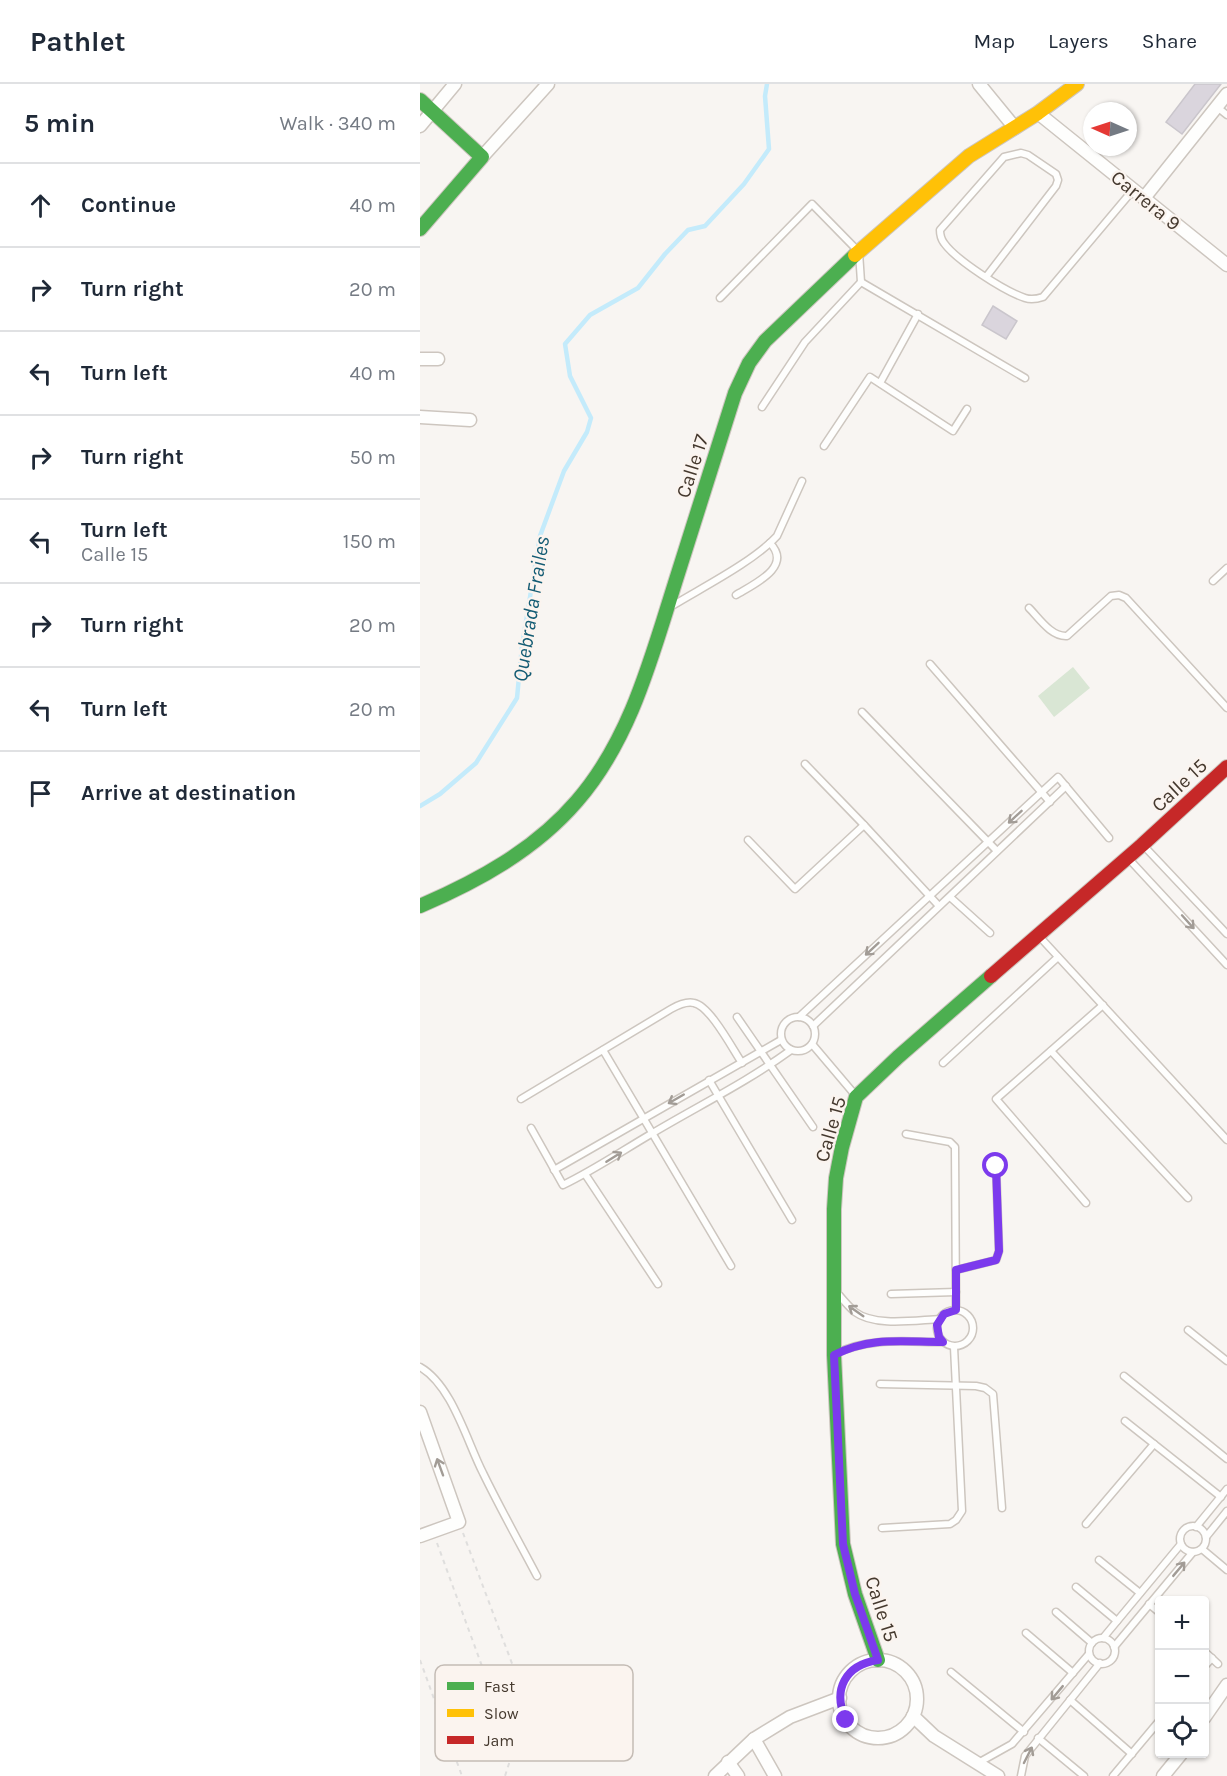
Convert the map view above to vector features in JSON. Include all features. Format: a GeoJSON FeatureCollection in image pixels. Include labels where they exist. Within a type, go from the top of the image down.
{"type":"FeatureCollection","features":[{"type":"Feature","properties":{"kind":"street"},"geometry":{"type":"LineString","coordinates":[[420,126],[455,84]]}},
{"type":"Feature","properties":{"kind":"street"},"geometry":{"type":"LineString","coordinates":[[420,229],[548,84]]}},
{"type":"Feature","properties":{"kind":"street"},"geometry":{"type":"LineString","coordinates":[[979,84],[1015,128]]}},
{"type":"Feature","properties":{"kind":"street","name":"Calle 17"},"geometry":{"type":"LineString","coordinates":[[420,906],[496,868],[548,831],[578,800],[603,766],[621,736],[667,609],[735,393],[749,363],[765,341],[859,252],[969,156],[1038,113],[1077,84]]}},
{"type":"Feature","properties":{"kind":"street"},"geometry":{"type":"LineString","coordinates":[[1144,198],[1222,111],[1227,93]]}},
{"type":"Feature","properties":{"kind":"street"},"geometry":{"type":"LineString","coordinates":[[420,100],[434,110],[482,157]]}},
{"type":"Feature","properties":{"kind":"street","name":"Carrera 9"},"geometry":{"type":"LineString","coordinates":[[1038,113],[1227,265]]}},
{"type":"Feature","properties":{"kind":"street"},"geometry":{"type":"LineString","coordinates":[[420,359],[438,359]]}},
{"type":"Feature","properties":{"kind":"street"},"geometry":{"type":"LineString","coordinates":[[420,417],[470,420]]}},
{"type":"Feature","properties":{"kind":"street","name":"Calle 15"},"geometry":{"type":"LineString","coordinates":[[878,1660],[855,1594],[843,1544],[834,1355],[836,1178],[856,1097],[898,1057],[1142,845],[1227,767]]}},
{"type":"Feature","properties":{"kind":"street"},"geometry":{"type":"LineString","coordinates":[[420,1412],[459,1522],[420,1536]]}},
{"type":"Feature","properties":{"kind":"street"},"geometry":{"type":"LineString","coordinates":[[878,1660],[899,1666],[914,1683],[917,1694],[913,1716],[906,1726],[897,1734],[874,1738],[853,1729],[841,1710],[840,1698],[847,1676],[856,1667],[878,1660]]}},
{"type":"Feature","properties":{"kind":"street"},"geometry":{"type":"LineString","coordinates":[[1209,1711],[1227,1685]]}},
{"type":"Feature","properties":{"kind":"street"},"geometry":{"type":"LineString","coordinates":[[715,1776],[754,1739],[790,1717],[840,1698]]}},
{"type":"Feature","properties":{"kind":"street"},"geometry":{"type":"LineString","coordinates":[[913,1716],[934,1736],[998,1776]]}},
{"type":"Feature","properties":{"kind":"street"},"geometry":{"type":"LineString","coordinates":[[754,1739],[775,1776]]}},
{"type":"Feature","properties":{"kind":"street"},"geometry":{"type":"LineString","coordinates":[[1163,1776],[1178,1758]]}},
{"type":"Feature","properties":{"kind":"street"},"geometry":{"type":"LineString","coordinates":[[728,1762],[738,1776]]}},
{"type":"Feature","properties":{"kind":"lane"},"geometry":{"type":"LineString","coordinates":[[986,278],[1056,186],[1058,180],[1056,174],[1028,155],[1021,153],[1004,157],[940,230],[942,241],[954,254],[986,278],[1025,298],[1043,297],[1133,190]]}},
{"type":"Feature","properties":{"kind":"lane"},"geometry":{"type":"LineString","coordinates":[[720,298],[812,204],[859,252],[861,282],[805,342],[762,407]]}},
{"type":"Feature","properties":{"kind":"lane"},"geometry":{"type":"LineString","coordinates":[[861,282],[1025,378]]}},
{"type":"Feature","properties":{"kind":"lane"},"geometry":{"type":"LineString","coordinates":[[880,383],[918,314]]}},
{"type":"Feature","properties":{"kind":"lane"},"geometry":{"type":"LineString","coordinates":[[824,446],[870,377],[953,431],[967,409]]}},
{"type":"Feature","properties":{"kind":"lane"},"geometry":{"type":"LineString","coordinates":[[667,609],[744,562],[770,543],[777,536],[801,481]]}},
{"type":"Feature","properties":{"kind":"lane"},"geometry":{"type":"LineString","coordinates":[[736,595],[775,568],[777,550],[770,543]]}},
{"type":"Feature","properties":{"kind":"lane"},"geometry":{"type":"LineString","coordinates":[[1214,581],[1227,568]]}},
{"type":"Feature","properties":{"kind":"lane"},"geometry":{"type":"LineString","coordinates":[[1029,608],[1054,633],[1067,636],[1112,596],[1119,595],[1126,598],[1227,708]]}},
{"type":"Feature","properties":{"kind":"lane"},"geometry":{"type":"LineString","coordinates":[[930,664],[1050,802]]}},
{"type":"Feature","properties":{"kind":"lane"},"geometry":{"type":"LineString","coordinates":[[862,712],[997,851]]}},
{"type":"Feature","properties":{"kind":"lane"},"geometry":{"type":"LineString","coordinates":[[805,764],[939,906]]}},
{"type":"Feature","properties":{"kind":"lane"},"geometry":{"type":"LineString","coordinates":[[799,1017],[809,1021],[815,1032],[812,1044],[801,1051],[791,1050],[784,1045],[780,1034],[784,1023],[799,1017],[1058,777],[1109,837]]}},
{"type":"Feature","properties":{"kind":"lane"},"geometry":{"type":"LineString","coordinates":[[813,1026],[1066,786]]}},
{"type":"Feature","properties":{"kind":"lane"},"geometry":{"type":"LineString","coordinates":[[748,840],[795,889],[864,825]]}},
{"type":"Feature","properties":{"kind":"lane"},"geometry":{"type":"LineString","coordinates":[[1142,845],[1227,934]]}},
{"type":"Feature","properties":{"kind":"lane"},"geometry":{"type":"LineString","coordinates":[[1128,857],[1227,965]]}},
{"type":"Feature","properties":{"kind":"lane"},"geometry":{"type":"LineString","coordinates":[[950,897],[990,933]]}},
{"type":"Feature","properties":{"kind":"lane"},"geometry":{"type":"LineString","coordinates":[[1038,935],[1227,1140]]}},
{"type":"Feature","properties":{"kind":"lane"},"geometry":{"type":"LineString","coordinates":[[943,1063],[1058,957]]}},
{"type":"Feature","properties":{"kind":"lane"},"geometry":{"type":"LineString","coordinates":[[521,1099],[671,1009],[690,1002],[697,1003],[706,1009],[742,1063]]}},
{"type":"Feature","properties":{"kind":"lane"},"geometry":{"type":"LineString","coordinates":[[1086,1203],[996,1098],[1103,1005]]}},
{"type":"Feature","properties":{"kind":"lane"},"geometry":{"type":"LineString","coordinates":[[737,1017],[813,1127]]}},
{"type":"Feature","properties":{"kind":"lane"},"geometry":{"type":"LineString","coordinates":[[554,1170],[781,1040]]}},
{"type":"Feature","properties":{"kind":"lane"},"geometry":{"type":"LineString","coordinates":[[812,1044],[856,1097]]}},
{"type":"Feature","properties":{"kind":"lane"},"geometry":{"type":"LineString","coordinates":[[603,1050],[731,1266]]}},
{"type":"Feature","properties":{"kind":"lane"},"geometry":{"type":"LineString","coordinates":[[531,1128],[563,1185],[718,1097],[791,1050]]}},
{"type":"Feature","properties":{"kind":"lane"},"geometry":{"type":"LineString","coordinates":[[1051,1051],[1188,1198]]}},
{"type":"Feature","properties":{"kind":"lane"},"geometry":{"type":"LineString","coordinates":[[709,1080],[792,1220]]}},
{"type":"Feature","properties":{"kind":"lane"},"geometry":{"type":"LineString","coordinates":[[906,1134],[950,1142],[955,1146],[956,1310]]}},
{"type":"Feature","properties":{"kind":"lane"},"geometry":{"type":"LineString","coordinates":[[956,1270],[996,1260],[999,1251],[996,1166]]}},
{"type":"Feature","properties":{"kind":"lane"},"geometry":{"type":"LineString","coordinates":[[585,1174],[658,1284]]}},
{"type":"Feature","properties":{"kind":"lane"},"geometry":{"type":"LineString","coordinates":[[834,1290],[857,1313],[870,1320],[940,1319]]}},
{"type":"Feature","properties":{"kind":"lane"},"geometry":{"type":"LineString","coordinates":[[891,1294],[956,1292]]}},
{"type":"Feature","properties":{"kind":"lane"},"geometry":{"type":"LineString","coordinates":[[834,1355],[860,1344],[872,1342],[943,1342],[954,1347],[966,1343],[970,1338],[973,1326],[967,1315],[956,1310],[944,1314],[937,1331],[943,1342]]}},
{"type":"Feature","properties":{"kind":"lane"},"geometry":{"type":"LineString","coordinates":[[1188,1330],[1227,1361]]}},
{"type":"Feature","properties":{"kind":"lane"},"geometry":{"type":"LineString","coordinates":[[882,1528],[950,1524],[962,1511],[954,1347]]}},
{"type":"Feature","properties":{"kind":"lane"},"geometry":{"type":"LineString","coordinates":[[420,1367],[450,1399],[482,1472],[537,1576]]}},
{"type":"Feature","properties":{"kind":"lane"},"geometry":{"type":"LineString","coordinates":[[1124,1376],[1227,1459]]}},
{"type":"Feature","properties":{"kind":"lane"},"geometry":{"type":"LineString","coordinates":[[880,1384],[985,1388],[993,1394],[1002,1508]]}},
{"type":"Feature","properties":{"kind":"lane"},"geometry":{"type":"LineString","coordinates":[[1125,1421],[1221,1497]]}},
{"type":"Feature","properties":{"kind":"lane"},"geometry":{"type":"LineString","coordinates":[[1086,1524],[1154,1444]]}},
{"type":"Feature","properties":{"kind":"lane"},"geometry":{"type":"LineString","coordinates":[[1193,1552],[1186,1550],[1181,1544],[1181,1536],[1185,1530],[1196,1527],[1227,1490]]}},
{"type":"Feature","properties":{"kind":"lane"},"geometry":{"type":"LineString","coordinates":[[1206,1537],[1227,1511]]}},
{"type":"Feature","properties":{"kind":"lane"},"geometry":{"type":"LineString","coordinates":[[1114,1647],[1193,1552],[1202,1549],[1206,1543],[1206,1537],[1202,1530],[1196,1527]]}},
{"type":"Feature","properties":{"kind":"lane"},"geometry":{"type":"LineString","coordinates":[[1103,1638],[1181,1544]]}},
{"type":"Feature","properties":{"kind":"lane"},"geometry":{"type":"LineString","coordinates":[[1202,1549],[1227,1570]]}},
{"type":"Feature","properties":{"kind":"lane"},"geometry":{"type":"LineString","coordinates":[[1099,1560],[1140,1593]]}},
{"type":"Feature","properties":{"kind":"lane"},"geometry":{"type":"LineString","coordinates":[[1076,1587],[1117,1621]]}},
{"type":"Feature","properties":{"kind":"lane"},"geometry":{"type":"LineString","coordinates":[[1149,1604],[1155,1609]]}},
{"type":"Feature","properties":{"kind":"lane"},"geometry":{"type":"LineString","coordinates":[[1056,1611],[1092,1643]]}},
{"type":"Feature","properties":{"kind":"lane"},"geometry":{"type":"LineString","coordinates":[[1026,1633],[1074,1673]]}},
{"type":"Feature","properties":{"kind":"lane"},"geometry":{"type":"LineString","coordinates":[[977,1764],[1012,1744],[1024,1732],[1089,1654],[1092,1643],[1099,1638],[1110,1640],[1114,1647],[1112,1659],[1100,1664],[1038,1738],[1026,1756],[1021,1776]]}},
{"type":"Feature","properties":{"kind":"lane"},"geometry":{"type":"LineString","coordinates":[[1089,1654],[1100,1664]]}},
{"type":"Feature","properties":{"kind":"lane"},"geometry":{"type":"LineString","coordinates":[[1209,1655],[1218,1664]]}},
{"type":"Feature","properties":{"kind":"lane"},"geometry":{"type":"LineString","coordinates":[[1209,1661],[1212,1658]]}},
{"type":"Feature","properties":{"kind":"lane"},"geometry":{"type":"LineString","coordinates":[[951,1672],[1024,1732]]}},
{"type":"Feature","properties":{"kind":"lane"},"geometry":{"type":"LineString","coordinates":[[1070,1700],[1132,1754]]}},
{"type":"Feature","properties":{"kind":"lane"},"geometry":{"type":"LineString","coordinates":[[1113,1776],[1155,1726]]}},
{"type":"Feature","properties":{"kind":"lane"},"geometry":{"type":"LineString","coordinates":[[1038,1738],[1084,1776]]}},
{"type":"Feature","properties":{"kind":"path"},"geometry":{"type":"LineString","coordinates":[[459,1522],[513,1665]]}},
{"type":"Feature","properties":{"kind":"path"},"geometry":{"type":"LineString","coordinates":[[432,1532],[481,1665]]}},
{"type":"Feature","properties":{"kind":"path"},"geometry":{"type":"LineString","coordinates":[[420,1660],[435,1701]]}},
{"type":"Feature","properties":{"kind":"path"},"geometry":{"type":"LineString","coordinates":[[457,1761],[462,1776]]}},
{"type":"Feature","properties":{"kind":"path"},"geometry":{"type":"LineString","coordinates":[[505,1776],[510,1761]]}},
{"type":"Feature","properties":{"kind":"green space"},"geometry":{"type":"Polygon","coordinates":[[[1073,667],[1090,688],[1054,717],[1038,696],[1073,667]]]}},
{"type":"Feature","properties":{"kind":"building"},"geometry":{"type":"Polygon","coordinates":[[[1195,84],[1221,84],[1182,134],[1166,122],[1195,84]]]}},
{"type":"Feature","properties":{"kind":"building"},"geometry":{"type":"Polygon","coordinates":[[[993,306],[1017,321],[1006,339],[982,325],[993,306]]]}},
{"type":"Feature","properties":{"kind":"waterway","name":"Quebrada Frailes"},"geometry":{"type":"LineString","coordinates":[[420,806],[440,794],[476,763],[517,698],[522,646],[540,536],[564,471],[587,432],[591,418],[570,376],[565,344],[590,315],[638,288],[688,230],[705,226],[744,184],[769,149],[765,96],[767,84]]}},
{"type":"Feature","properties":{"kind":"traffic: fast"},"geometry":{"type":"LineString","coordinates":[[420,100],[482,157],[420,229]]}},
{"type":"Feature","properties":{"kind":"traffic: fast"},"geometry":{"type":"LineString","coordinates":[[420,906],[484,875],[543,835],[561,819],[595,777],[611,752],[637,698],[735,393],[749,363],[765,341],[855,255]]}},
{"type":"Feature","properties":{"kind":"traffic: fast"},"geometry":{"type":"LineString","coordinates":[[878,1660],[855,1594],[843,1544],[834,1355],[836,1178],[856,1097],[991,976]]}},
{"type":"Feature","properties":{"kind":"traffic: slow"},"geometry":{"type":"LineString","coordinates":[[855,255],[969,156],[1038,113],[1077,84]]}},
{"type":"Feature","properties":{"kind":"traffic: jam"},"geometry":{"type":"LineString","coordinates":[[991,976],[1142,845],[1227,767]]}},
{"type":"Feature","properties":{"kind":"route"},"geometry":{"type":"LineString","coordinates":[[846,1720],[841,1710],[840,1698],[847,1676],[856,1667],[878,1660],[855,1594],[843,1544],[834,1355],[847,1348],[872,1342],[943,1342],[939,1337],[937,1325],[944,1314],[956,1310],[956,1270],[996,1260],[999,1251],[996,1166]]}}]}
